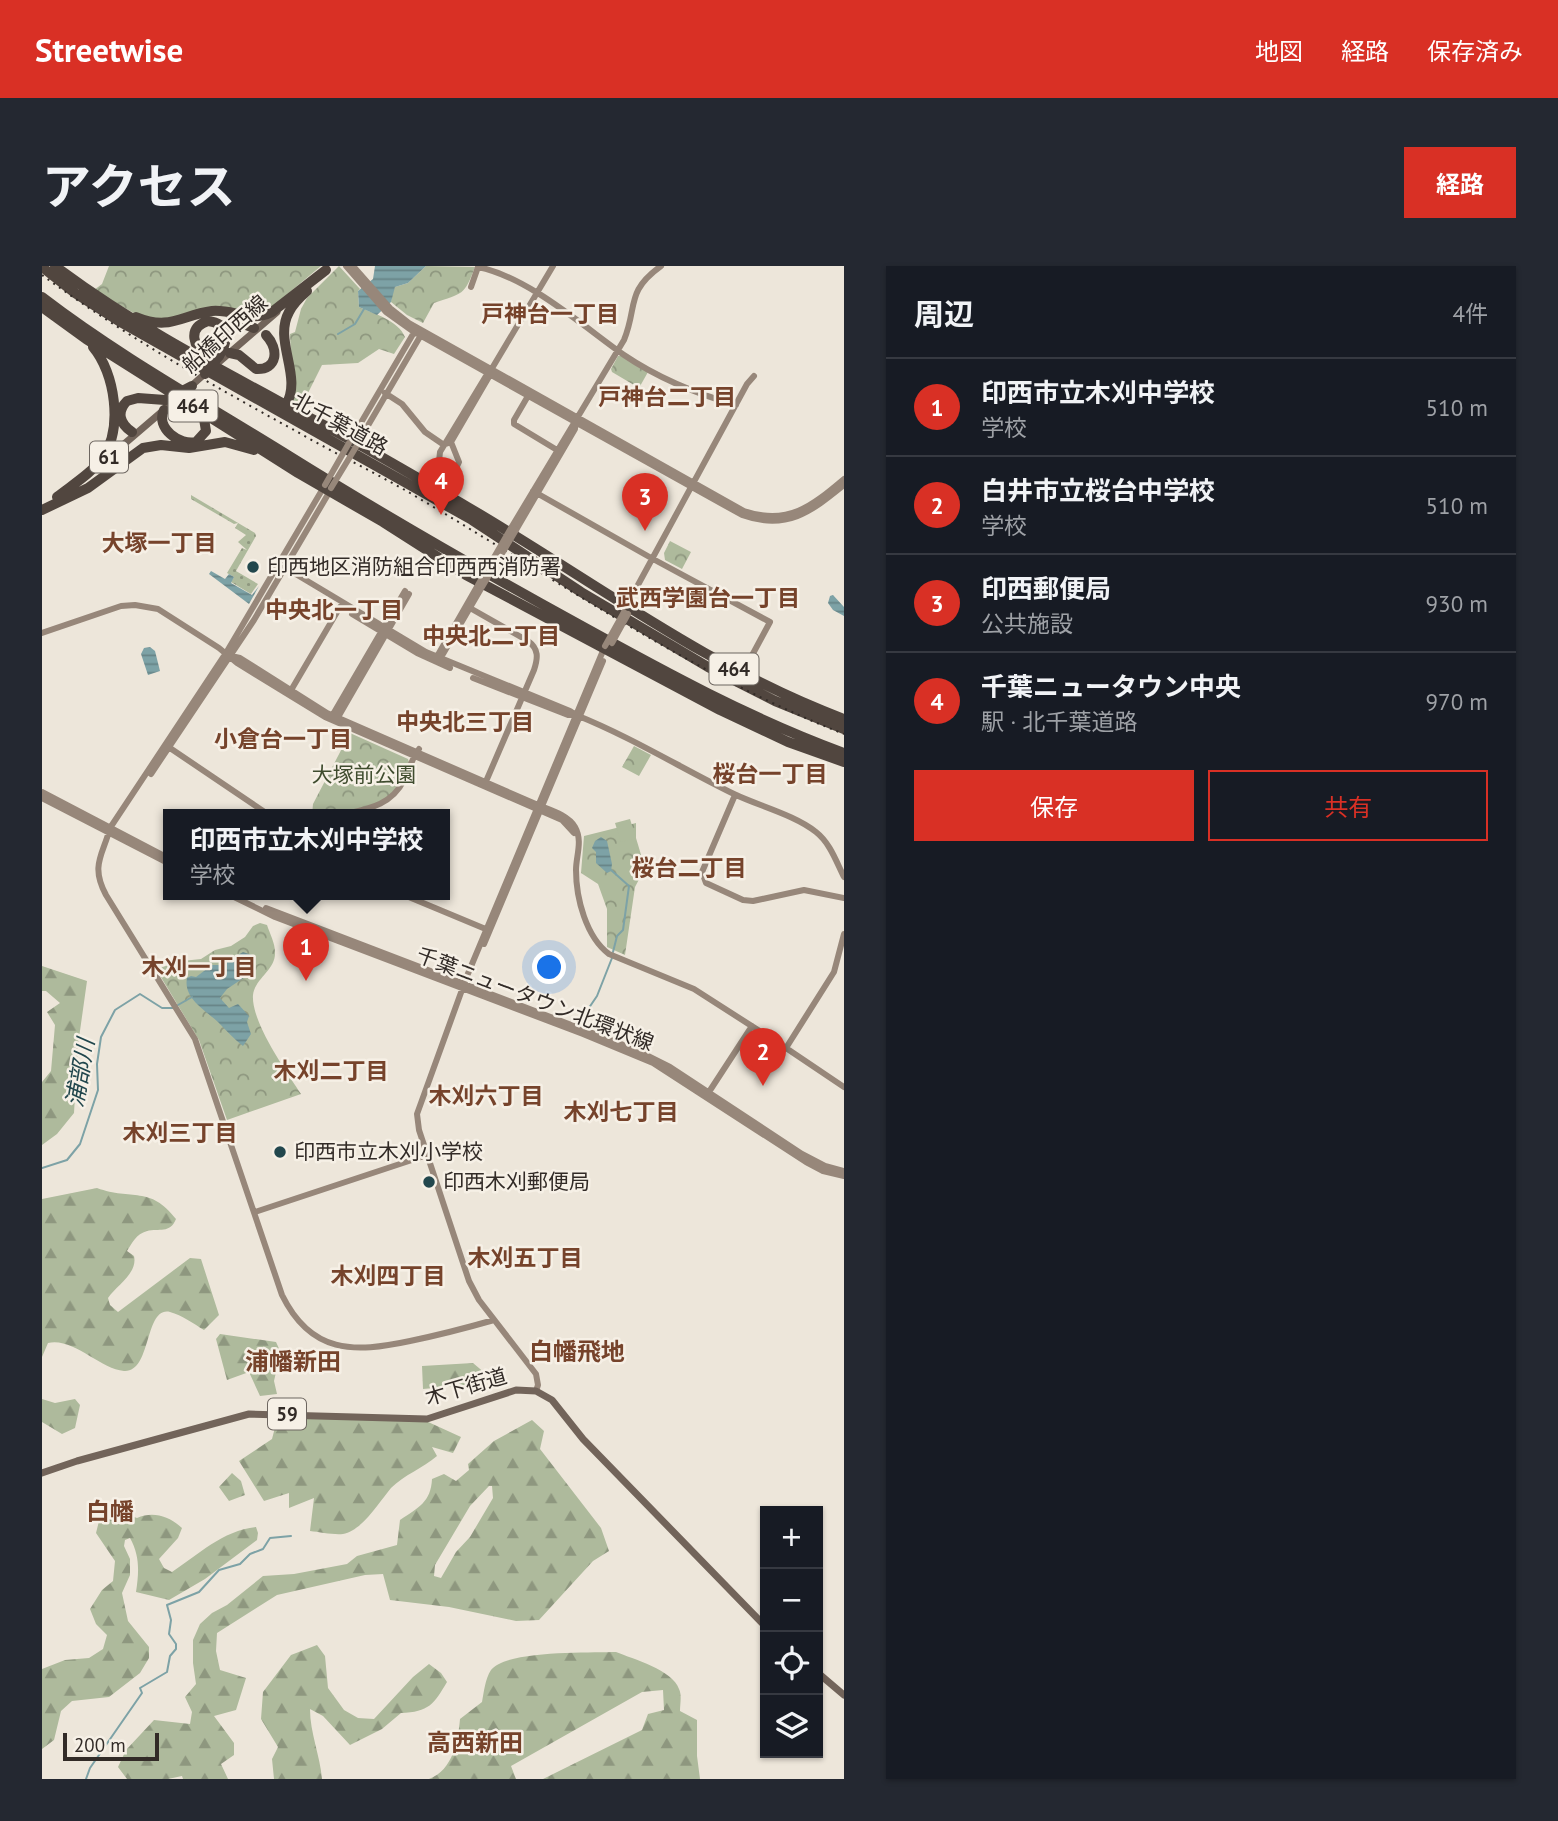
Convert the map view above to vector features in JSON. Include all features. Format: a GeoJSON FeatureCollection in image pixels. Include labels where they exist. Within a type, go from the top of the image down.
{"type":"FeatureCollection","features":[{"type":"Feature","properties":{"kind":"highway","name":"北千葉道路"},"geometry":{"type":"LineString","coordinates":[[55,266],[150,331],[505,529],[627,610],[742,674],[844,719]]}},
{"type":"Feature","properties":{"kind":"highway","name":"北千葉道路"},"geometry":{"type":"LineString","coordinates":[[42,267],[75,293],[122,323],[472,520],[581,592],[708,667],[775,701],[844,729]]}},
{"type":"Feature","properties":{"kind":"highway"},"geometry":{"type":"LineString","coordinates":[[82,286],[144,320],[168,323],[214,311],[248,318],[272,312],[328,268]]}},
{"type":"Feature","properties":{"kind":"highway"},"geometry":{"type":"LineString","coordinates":[[286,405],[292,386],[285,320],[291,308],[328,268]]}},
{"type":"Feature","properties":{"kind":"highway","name":"464"},"geometry":{"type":"LineString","coordinates":[[42,297],[152,372],[480,570],[720,700],[780,728],[844,753]]}},
{"type":"Feature","properties":{"kind":"highway","name":"464"},"geometry":{"type":"LineString","coordinates":[[42,307],[86,339],[298,473],[475,579],[740,720],[788,742],[844,762]]}},
{"type":"Feature","properties":{"kind":"highway"},"geometry":{"type":"LineString","coordinates":[[192,317],[208,314],[222,316],[254,328]]}},
{"type":"Feature","properties":{"kind":"highway"},"geometry":{"type":"LineString","coordinates":[[205,374],[223,357],[226,342],[225,331],[214,322],[201,323],[193,337],[201,353],[263,392]]}},
{"type":"Feature","properties":{"kind":"highway"},"geometry":{"type":"LineString","coordinates":[[223,357],[239,355],[256,369],[264,368],[271,364],[276,352],[266,335]]}},
{"type":"Feature","properties":{"kind":"highway"},"geometry":{"type":"LineString","coordinates":[[57,497],[96,465],[103,457],[112,437],[114,417],[108,374],[100,356],[86,339]]}},
{"type":"Feature","properties":{"kind":"highway"},"geometry":{"type":"LineString","coordinates":[[147,377],[199,413],[206,425],[203,436],[192,443],[180,442],[162,423],[161,418],[167,405],[192,386]]}},
{"type":"Feature","properties":{"kind":"highway"},"geometry":{"type":"LineString","coordinates":[[132,432],[124,426],[120,416],[127,401],[138,398],[167,405]]}},
{"type":"Feature","properties":{"kind":"highway"},"geometry":{"type":"LineString","coordinates":[[145,439],[161,445],[189,448],[212,443],[234,443],[298,473]]}},
{"type":"Feature","properties":{"kind":"highway"},"geometry":{"type":"LineString","coordinates":[[42,508],[88,488],[135,452],[161,445]]}},
{"type":"Feature","properties":{"kind":"main road","name":"船橋印西線"},"geometry":{"type":"LineString","coordinates":[[223,357],[328,268]]}},
{"type":"Feature","properties":{"kind":"main road","name":"船橋印西線"},"geometry":{"type":"LineString","coordinates":[[192,386],[205,374]]}},
{"type":"Feature","properties":{"kind":"main road","name":"61"},"geometry":{"type":"LineString","coordinates":[[42,508],[90,473],[167,405]]}},
{"type":"Feature","properties":{"kind":"main road","name":"木下街道"},"geometry":{"type":"LineString","coordinates":[[42,1473],[249,1414],[427,1419],[516,1390],[536,1391],[552,1400],[583,1439],[760,1621]]}},
{"type":"Feature","properties":{"kind":"main road"},"geometry":{"type":"LineString","coordinates":[[823,1678],[844,1695]]}},
{"type":"Feature","properties":{"kind":"street"},"geometry":{"type":"LineString","coordinates":[[346,266],[386,312],[528,396],[576,420]]}},
{"type":"Feature","properties":{"kind":"street"},"geometry":{"type":"LineString","coordinates":[[353,266],[408,325]]}},
{"type":"Feature","properties":{"kind":"street"},"geometry":{"type":"LineString","coordinates":[[471,287],[480,266],[536,293],[567,312],[618,351],[675,383],[736,405]]}},
{"type":"Feature","properties":{"kind":"street"},"geometry":{"type":"LineString","coordinates":[[384,392],[406,409],[425,432],[447,443],[455,452],[459,458],[458,465],[451,479],[447,481],[441,476],[437,466],[438,457],[447,443],[536,293],[553,266]]}},
{"type":"Feature","properties":{"kind":"street"},"geometry":{"type":"LineString","coordinates":[[436,659],[514,529],[557,450],[618,351],[628,331],[635,295],[657,267]]}},
{"type":"Feature","properties":{"kind":"street"},"geometry":{"type":"LineString","coordinates":[[419,331],[327,488],[284,571],[111,830],[98,861],[102,887],[201,1053],[284,1299],[298,1320],[322,1339],[351,1349],[377,1348],[494,1320]]}},
{"type":"Feature","properties":{"kind":"street"},"geometry":{"type":"LineString","coordinates":[[489,372],[742,515],[760,520],[790,519],[807,513],[844,485]]}},
{"type":"Feature","properties":{"kind":"street"},"geometry":{"type":"LineString","coordinates":[[536,1391],[536,1374],[479,1300],[470,1281],[418,1126],[418,1110],[464,986],[606,648],[747,384],[754,376]]}},
{"type":"Feature","properties":{"kind":"street"},"geometry":{"type":"LineString","coordinates":[[528,396],[514,424],[557,450]]}},
{"type":"Feature","properties":{"kind":"street"},"geometry":{"type":"LineString","coordinates":[[535,492],[575,429],[576,420]]}},
{"type":"Feature","properties":{"kind":"street"},"geometry":{"type":"LineString","coordinates":[[693,486],[744,511],[776,517],[805,509],[844,479]]}},
{"type":"Feature","properties":{"kind":"street"},"geometry":{"type":"LineString","coordinates":[[228,654],[277,566],[327,488]]}},
{"type":"Feature","properties":{"kind":"street"},"geometry":{"type":"LineString","coordinates":[[535,492],[770,622],[742,674]]}},
{"type":"Feature","properties":{"kind":"street"},"geometry":{"type":"LineString","coordinates":[[277,566],[340,607],[436,659],[568,715],[578,716],[625,735],[735,795],[813,829],[828,844],[844,877]]}},
{"type":"Feature","properties":{"kind":"street"},"geometry":{"type":"LineString","coordinates":[[284,571],[385,631]]}},
{"type":"Feature","properties":{"kind":"street"},"geometry":{"type":"LineString","coordinates":[[436,659],[470,608],[480,586]]}},
{"type":"Feature","properties":{"kind":"street"},"geometry":{"type":"LineString","coordinates":[[335,718],[407,592]]}},
{"type":"Feature","properties":{"kind":"street"},"geometry":{"type":"LineString","coordinates":[[42,633],[115,607],[135,605],[163,611],[257,676],[335,718],[416,752],[484,785],[565,817],[573,825],[579,841],[576,873],[579,893],[587,925],[597,945],[609,954],[694,989],[844,1087]]}},
{"type":"Feature","properties":{"kind":"street"},"geometry":{"type":"LineString","coordinates":[[290,692],[340,607]]}},
{"type":"Feature","properties":{"kind":"street"},"geometry":{"type":"LineString","coordinates":[[470,608],[528,640],[536,648],[537,662],[484,785]]}},
{"type":"Feature","properties":{"kind":"street"},"geometry":{"type":"LineString","coordinates":[[228,654],[240,658],[335,718]]}},
{"type":"Feature","properties":{"kind":"street"},"geometry":{"type":"LineString","coordinates":[[167,746],[260,809]]}},
{"type":"Feature","properties":{"kind":"street"},"geometry":{"type":"LineString","coordinates":[[367,809],[393,797],[403,783],[416,752]]}},
{"type":"Feature","properties":{"kind":"street"},"geometry":{"type":"LineString","coordinates":[[42,792],[163,860]]}},
{"type":"Feature","properties":{"kind":"street"},"geometry":{"type":"LineString","coordinates":[[735,795],[702,872],[706,883],[743,900],[753,901],[804,890],[844,898]]}},
{"type":"Feature","properties":{"kind":"street"},"geometry":{"type":"LineString","coordinates":[[42,798],[163,856]]}},
{"type":"Feature","properties":{"kind":"street","name":"千葉ニュータウン北環状線"},"geometry":{"type":"LineString","coordinates":[[242,900],[464,986],[663,1068],[708,1094],[806,1162],[823,1171],[844,1173]]}},
{"type":"Feature","properties":{"kind":"street","name":"千葉ニュータウン北環状線"},"geometry":{"type":"LineString","coordinates":[[249,900],[274,914]]}},
{"type":"Feature","properties":{"kind":"street"},"geometry":{"type":"LineString","coordinates":[[416,900],[488,930]]}},
{"type":"Feature","properties":{"kind":"street"},"geometry":{"type":"LineString","coordinates":[[786,1048],[834,972],[844,934]]}},
{"type":"Feature","properties":{"kind":"street"},"geometry":{"type":"LineString","coordinates":[[708,1094],[752,1026]]}},
{"type":"Feature","properties":{"kind":"street"},"geometry":{"type":"LineString","coordinates":[[255,1212],[427,1155]]}},
{"type":"Feature","properties":{"kind":"green space"},"geometry":{"type":"Polygon","coordinates":[[[109,266],[321,266],[267,311],[164,320],[137,315],[94,290],[102,284],[109,266]]]}},
{"type":"Feature","properties":{"kind":"green space"},"geometry":{"type":"Polygon","coordinates":[[[339,266],[360,289],[359,307],[391,322],[405,337],[394,354],[379,349],[358,363],[322,365],[301,407],[293,400],[290,334],[295,332],[307,298],[339,266]]]}},
{"type":"Feature","properties":{"kind":"green space"},"geometry":{"type":"Polygon","coordinates":[[[426,266],[475,267],[465,288],[457,295],[434,303],[423,323],[391,302],[395,287],[408,283],[426,266]]]}},
{"type":"Feature","properties":{"kind":"green space"},"geometry":{"type":"Polygon","coordinates":[[[618,356],[648,372],[639,388],[612,372],[618,356]]]}},
{"type":"Feature","properties":{"kind":"green space"},"geometry":{"type":"Polygon","coordinates":[[[191,495],[255,533],[256,536],[236,571],[258,584],[251,594],[231,582],[234,577],[227,573],[242,548],[247,550],[238,542],[246,535],[235,528],[238,523],[234,524],[191,499],[191,495]]]}},
{"type":"Feature","properties":{"kind":"green space"},"geometry":{"type":"Polygon","coordinates":[[[670,541],[691,552],[682,569],[665,560],[664,553],[670,541]]]}},
{"type":"Feature","properties":{"kind":"green space","name":"大塚前公園"},"geometry":{"type":"Polygon","coordinates":[[[350,733],[408,759],[401,780],[382,801],[359,809],[313,809],[350,733]]]}},
{"type":"Feature","properties":{"kind":"green space"},"geometry":{"type":"Polygon","coordinates":[[[634,746],[651,755],[639,776],[622,767],[634,746]]]}},
{"type":"Feature","properties":{"kind":"green space"},"geometry":{"type":"Polygon","coordinates":[[[630,819],[636,838],[621,842],[615,823],[630,819]]]}},
{"type":"Feature","properties":{"kind":"green space"},"geometry":{"type":"Polygon","coordinates":[[[636,823],[636,838],[645,868],[635,887],[625,955],[607,947],[607,909],[598,884],[581,873],[584,836],[636,823]]]}},
{"type":"Feature","properties":{"kind":"green space"},"geometry":{"type":"Polygon","coordinates":[[[260,923],[267,925],[275,952],[272,964],[255,989],[254,1006],[263,1032],[301,1094],[227,1120],[199,1040],[156,969],[182,961],[201,959],[215,950],[231,946],[260,923]]]}},
{"type":"Feature","properties":{"kind":"green space"},"geometry":{"type":"Polygon","coordinates":[[[42,966],[87,981],[78,1045],[74,1113],[57,1134],[42,1145],[42,1082],[51,1071],[55,1025],[47,1012],[60,1003],[46,991],[42,991],[42,966]]]}},
{"type":"Feature","properties":{"kind":"green space"},"geometry":{"type":"Polygon","coordinates":[[[97,1188],[149,1198],[167,1208],[176,1219],[167,1229],[147,1231],[135,1239],[127,1251],[134,1256],[133,1268],[108,1298],[110,1305],[118,1312],[190,1258],[201,1259],[219,1315],[204,1330],[174,1313],[162,1313],[151,1329],[139,1362],[133,1369],[124,1371],[57,1342],[48,1343],[42,1357],[42,1199],[97,1188]]]}},
{"type":"Feature","properties":{"kind":"green space"},"geometry":{"type":"Polygon","coordinates":[[[220,1334],[276,1342],[286,1364],[277,1368],[274,1381],[277,1394],[260,1396],[249,1372],[227,1380],[216,1339],[220,1334]]]}},
{"type":"Feature","properties":{"kind":"green space"},"geometry":{"type":"Polygon","coordinates":[[[473,1363],[486,1374],[476,1384],[423,1389],[422,1366],[473,1363]]]}},
{"type":"Feature","properties":{"kind":"green space"},"geometry":{"type":"Polygon","coordinates":[[[42,1399],[55,1403],[75,1399],[80,1405],[75,1428],[62,1434],[42,1422],[42,1399]]]}},
{"type":"Feature","properties":{"kind":"green space"},"geometry":{"type":"Polygon","coordinates":[[[278,1416],[426,1421],[461,1437],[453,1453],[432,1447],[437,1456],[396,1483],[357,1527],[343,1534],[331,1534],[310,1531],[314,1498],[289,1508],[289,1493],[264,1501],[239,1461],[272,1439],[278,1416]]]}},
{"type":"Feature","properties":{"kind":"green space"},"geometry":{"type":"Polygon","coordinates":[[[532,1420],[544,1431],[540,1449],[601,1528],[609,1551],[593,1561],[539,1620],[516,1621],[449,1607],[390,1600],[383,1574],[365,1575],[277,1595],[217,1633],[216,1651],[220,1670],[246,1678],[236,1710],[214,1716],[234,1743],[234,1755],[221,1764],[228,1779],[183,1779],[182,1776],[168,1779],[127,1779],[118,1767],[126,1750],[154,1720],[190,1724],[192,1712],[185,1697],[196,1684],[193,1640],[200,1624],[263,1576],[294,1574],[347,1564],[357,1556],[397,1545],[400,1520],[426,1499],[432,1479],[444,1474],[456,1481],[469,1470],[468,1464],[494,1441],[532,1420]],[[492,1486],[470,1506],[435,1565],[434,1576],[441,1578],[456,1552],[470,1537],[493,1498],[492,1486]]]}},
{"type":"Feature","properties":{"kind":"green space"},"geometry":{"type":"Polygon","coordinates":[[[232,1473],[241,1481],[245,1495],[229,1501],[219,1487],[232,1473]]]}},
{"type":"Feature","properties":{"kind":"green space"},"geometry":{"type":"Polygon","coordinates":[[[123,1513],[137,1518],[161,1516],[182,1528],[178,1538],[159,1559],[164,1568],[172,1572],[211,1544],[232,1533],[256,1527],[257,1540],[205,1579],[169,1600],[136,1592],[137,1558],[130,1538],[125,1540],[124,1546],[130,1559],[130,1575],[122,1593],[128,1621],[149,1647],[149,1658],[140,1673],[109,1697],[72,1701],[61,1711],[54,1740],[42,1749],[42,1669],[65,1660],[89,1658],[103,1649],[107,1635],[96,1624],[90,1609],[102,1590],[113,1581],[115,1561],[96,1533],[99,1521],[123,1513]]]}},
{"type":"Feature","properties":{"kind":"green space"},"geometry":{"type":"Polygon","coordinates":[[[317,1645],[325,1656],[328,1688],[344,1710],[358,1718],[374,1719],[413,1677],[429,1664],[441,1673],[447,1682],[438,1696],[424,1709],[401,1713],[382,1729],[350,1745],[323,1716],[310,1709],[322,1779],[274,1779],[272,1759],[278,1747],[261,1719],[263,1692],[291,1655],[317,1645]]]}},
{"type":"Feature","properties":{"kind":"green space"},"geometry":{"type":"Polygon","coordinates":[[[616,1652],[652,1666],[675,1682],[680,1694],[680,1711],[697,1720],[700,1779],[543,1779],[642,1730],[648,1714],[664,1710],[663,1690],[642,1692],[511,1766],[516,1779],[429,1779],[437,1775],[449,1762],[456,1745],[460,1719],[482,1702],[491,1670],[513,1659],[530,1656],[616,1652]]]}},
{"type":"Feature","properties":{"kind":"water"},"geometry":{"type":"Polygon","coordinates":[[[375,266],[426,266],[408,283],[395,287],[391,302],[377,315],[359,307],[358,291],[373,279],[375,266]]]}},
{"type":"Feature","properties":{"kind":"water"},"geometry":{"type":"Polygon","coordinates":[[[211,571],[225,579],[229,574],[234,577],[231,583],[252,595],[259,586],[249,604],[209,574],[211,571]]]}},
{"type":"Feature","properties":{"kind":"water"},"geometry":{"type":"Polygon","coordinates":[[[833,595],[844,607],[844,616],[833,610],[828,603],[833,595]]]}},
{"type":"Feature","properties":{"kind":"water"},"geometry":{"type":"Polygon","coordinates":[[[150,647],[155,651],[160,671],[148,675],[141,654],[144,648],[150,647]]]}},
{"type":"Feature","properties":{"kind":"water"},"geometry":{"type":"Polygon","coordinates":[[[601,837],[607,841],[612,864],[611,871],[607,873],[596,863],[596,852],[592,848],[595,841],[601,837]]]}},
{"type":"Feature","properties":{"kind":"water"},"geometry":{"type":"Polygon","coordinates":[[[243,952],[252,955],[249,965],[251,973],[227,989],[220,998],[229,1008],[238,1004],[249,1016],[247,1022],[251,1034],[243,1046],[196,1003],[188,992],[187,978],[196,977],[212,965],[222,965],[226,959],[243,952]]]}},
{"type":"Feature","properties":{"kind":"waterway"},"geometry":{"type":"LineString","coordinates":[[338,334],[355,324],[364,309]]}},
{"type":"Feature","properties":{"kind":"waterway"},"geometry":{"type":"LineString","coordinates":[[611,870],[629,886],[623,930],[617,936],[613,952]]}},
{"type":"Feature","properties":{"kind":"waterway"},"geometry":{"type":"LineString","coordinates":[[578,1024],[597,996],[612,958]]}},
{"type":"Feature","properties":{"kind":"waterway","name":"浦部川"},"geometry":{"type":"LineString","coordinates":[[42,1168],[67,1160],[80,1144],[98,1090],[97,1064],[101,1037],[115,1010],[140,994],[162,1008],[173,1008]]}},
{"type":"Feature","properties":{"kind":"waterway","name":"浦部川"},"geometry":{"type":"LineString","coordinates":[[178,1005],[192,997]]}},
{"type":"Feature","properties":{"kind":"waterway"},"geometry":{"type":"LineString","coordinates":[[86,1779],[90,1768],[142,1693],[140,1688],[167,1672],[170,1656],[176,1649],[176,1644],[169,1634],[171,1620],[167,1605],[199,1592],[219,1570],[240,1564],[250,1554],[263,1549],[270,1538],[291,1536]]}},
{"type":"Feature","properties":{"kind":"railway"},"geometry":{"type":"LineString","coordinates":[[42,275],[165,357],[410,493],[676,653],[787,710],[844,734]]}},
{"type":"Feature","properties":{"kind":"place","name":"千葉ニュータウン中央"},"geometry":{"type":"Point","coordinates":[441,515]}},
{"type":"Feature","properties":{"kind":"place","name":"印西郵便局"},"geometry":{"type":"Point","coordinates":[645,531]}},
{"type":"Feature","properties":{"kind":"place","name":"印西地区消防組合印西西消防署"},"geometry":{"type":"Point","coordinates":[253,567]}},
{"type":"Feature","properties":{"kind":"place","name":"印西市立木刈中学校"},"geometry":{"type":"Point","coordinates":[306,981]}},
{"type":"Feature","properties":{"kind":"place","name":"白井市立桜台中学校"},"geometry":{"type":"Point","coordinates":[763,1086]}},
{"type":"Feature","properties":{"kind":"place","name":"印西市立木刈小学校"},"geometry":{"type":"Point","coordinates":[280,1152]}},
{"type":"Feature","properties":{"kind":"place","name":"印西木刈郵便局"},"geometry":{"type":"Point","coordinates":[429,1182]}},
{"type":"Feature","properties":{"kind":"district","name":"戸神台一丁目"},"geometry":{"type":"Point","coordinates":[550,314]}},
{"type":"Feature","properties":{"kind":"district","name":"戸神台二丁目"},"geometry":{"type":"Point","coordinates":[667,397]}},
{"type":"Feature","properties":{"kind":"district","name":"大塚一丁目"},"geometry":{"type":"Point","coordinates":[159,543]}},
{"type":"Feature","properties":{"kind":"district","name":"武西学園台一丁目"},"geometry":{"type":"Point","coordinates":[708,598]}},
{"type":"Feature","properties":{"kind":"district","name":"中央北一丁目"},"geometry":{"type":"Point","coordinates":[334,610]}},
{"type":"Feature","properties":{"kind":"district","name":"中央北二丁目"},"geometry":{"type":"Point","coordinates":[491,636]}},
{"type":"Feature","properties":{"kind":"district","name":"中央北三丁目"},"geometry":{"type":"Point","coordinates":[465,722]}},
{"type":"Feature","properties":{"kind":"district","name":"小倉台一丁目"},"geometry":{"type":"Point","coordinates":[283,739]}},
{"type":"Feature","properties":{"kind":"district","name":"桜台一丁目"},"geometry":{"type":"Point","coordinates":[770,774]}},
{"type":"Feature","properties":{"kind":"district","name":"桜台二丁目"},"geometry":{"type":"Point","coordinates":[689,868]}},
{"type":"Feature","properties":{"kind":"district","name":"木刈一丁目"},"geometry":{"type":"Point","coordinates":[199,967]}},
{"type":"Feature","properties":{"kind":"district","name":"木刈二丁目"},"geometry":{"type":"Point","coordinates":[331,1071]}},
{"type":"Feature","properties":{"kind":"district","name":"木刈六丁目"},"geometry":{"type":"Point","coordinates":[486,1096]}},
{"type":"Feature","properties":{"kind":"district","name":"木刈七丁目"},"geometry":{"type":"Point","coordinates":[621,1112]}},
{"type":"Feature","properties":{"kind":"district","name":"木刈三丁目"},"geometry":{"type":"Point","coordinates":[180,1133]}},
{"type":"Feature","properties":{"kind":"district","name":"木刈五丁目"},"geometry":{"type":"Point","coordinates":[525,1258]}},
{"type":"Feature","properties":{"kind":"district","name":"木刈四丁目"},"geometry":{"type":"Point","coordinates":[388,1276]}},
{"type":"Feature","properties":{"kind":"district","name":"白幡飛地"},"geometry":{"type":"Point","coordinates":[577,1352]}},
{"type":"Feature","properties":{"kind":"district","name":"浦幡新田"},"geometry":{"type":"Point","coordinates":[293,1362]}},
{"type":"Feature","properties":{"kind":"district","name":"白幡"},"geometry":{"type":"Point","coordinates":[110,1512]}},
{"type":"Feature","properties":{"kind":"district","name":"高西新田"},"geometry":{"type":"Point","coordinates":[475,1743]}}]}
